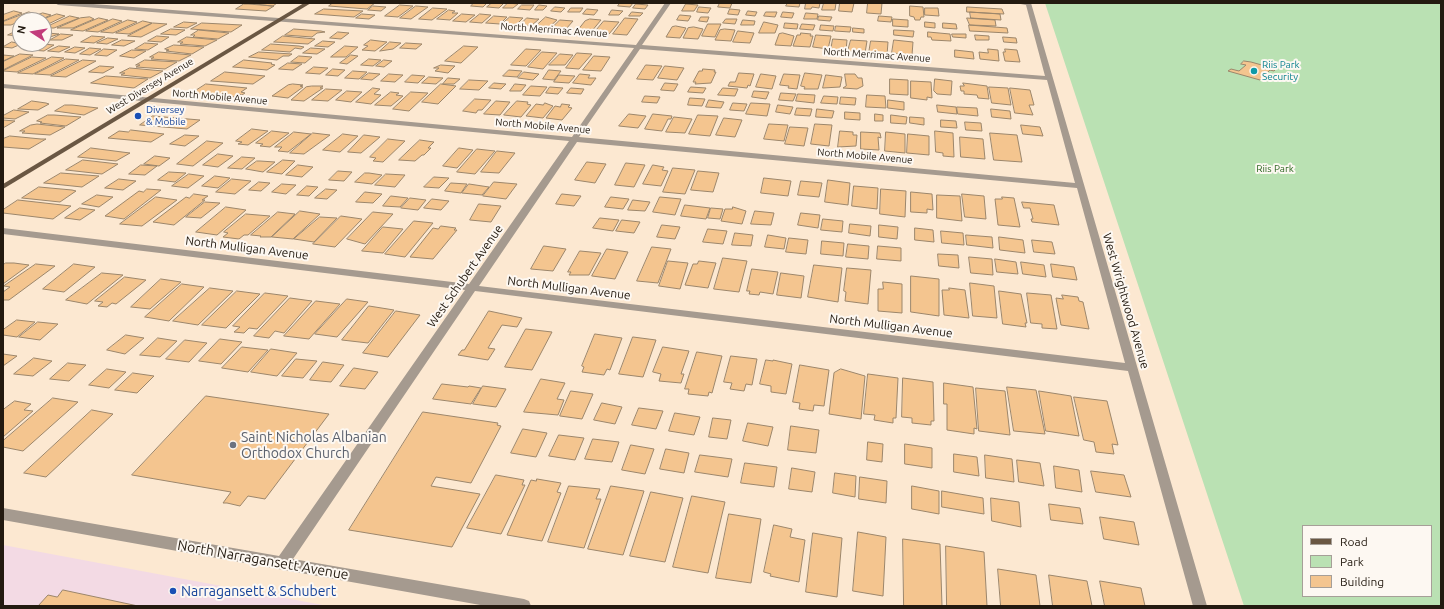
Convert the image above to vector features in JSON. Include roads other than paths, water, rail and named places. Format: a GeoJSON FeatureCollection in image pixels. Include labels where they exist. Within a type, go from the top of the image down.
{"type":"FeatureCollection","features":[{"type":"Feature","properties":{"kind":"main road","name":"West Diversey Avenue"},"geometry":{"type":"LineString","coordinates":[[3,187],[308,3]]}},
{"type":"Feature","properties":{"kind":"street","name":"North Merrimac Avenue"},"geometry":{"type":"LineString","coordinates":[[58,3],[1049,78]]}},
{"type":"Feature","properties":{"kind":"street","name":"West Schubert Avenue"},"geometry":{"type":"LineString","coordinates":[[282,563],[668,3]]}},
{"type":"Feature","properties":{"kind":"street","name":"West Wrightwood Avenue"},"geometry":{"type":"LineString","coordinates":[[1025,3],[1049,78],[1200,606]]}},
{"type":"Feature","properties":{"kind":"street","name":"North Mobile Avenue"},"geometry":{"type":"LineString","coordinates":[[3,86],[1080,186]]}},
{"type":"Feature","properties":{"kind":"street","name":"North Mulligan Avenue"},"geometry":{"type":"LineString","coordinates":[[3,231],[471,289],[1132,368]]}},
{"type":"Feature","properties":{"kind":"street","name":"North Narragansett Avenue"},"geometry":{"type":"LineString","coordinates":[[3,514],[524,606]]}},
{"type":"Feature","properties":{"kind":"place","name":"Riis Park Security"},"geometry":{"type":"Point","coordinates":[1254,71]}},
{"type":"Feature","properties":{"kind":"place","name":"Diversey & Mobile"},"geometry":{"type":"Point","coordinates":[138,116]}},
{"type":"Feature","properties":{"kind":"place","name":"Saint Nicholas Albanian Orthodox Church"},"geometry":{"type":"Point","coordinates":[233,445]}},
{"type":"Feature","properties":{"kind":"place","name":"Narragansett & Schubert"},"geometry":{"type":"Point","coordinates":[173,591]}},
{"type":"Feature","properties":{"kind":"park label","name":"Riis Park"},"geometry":{"type":"Point","coordinates":[1275,169]}}]}
